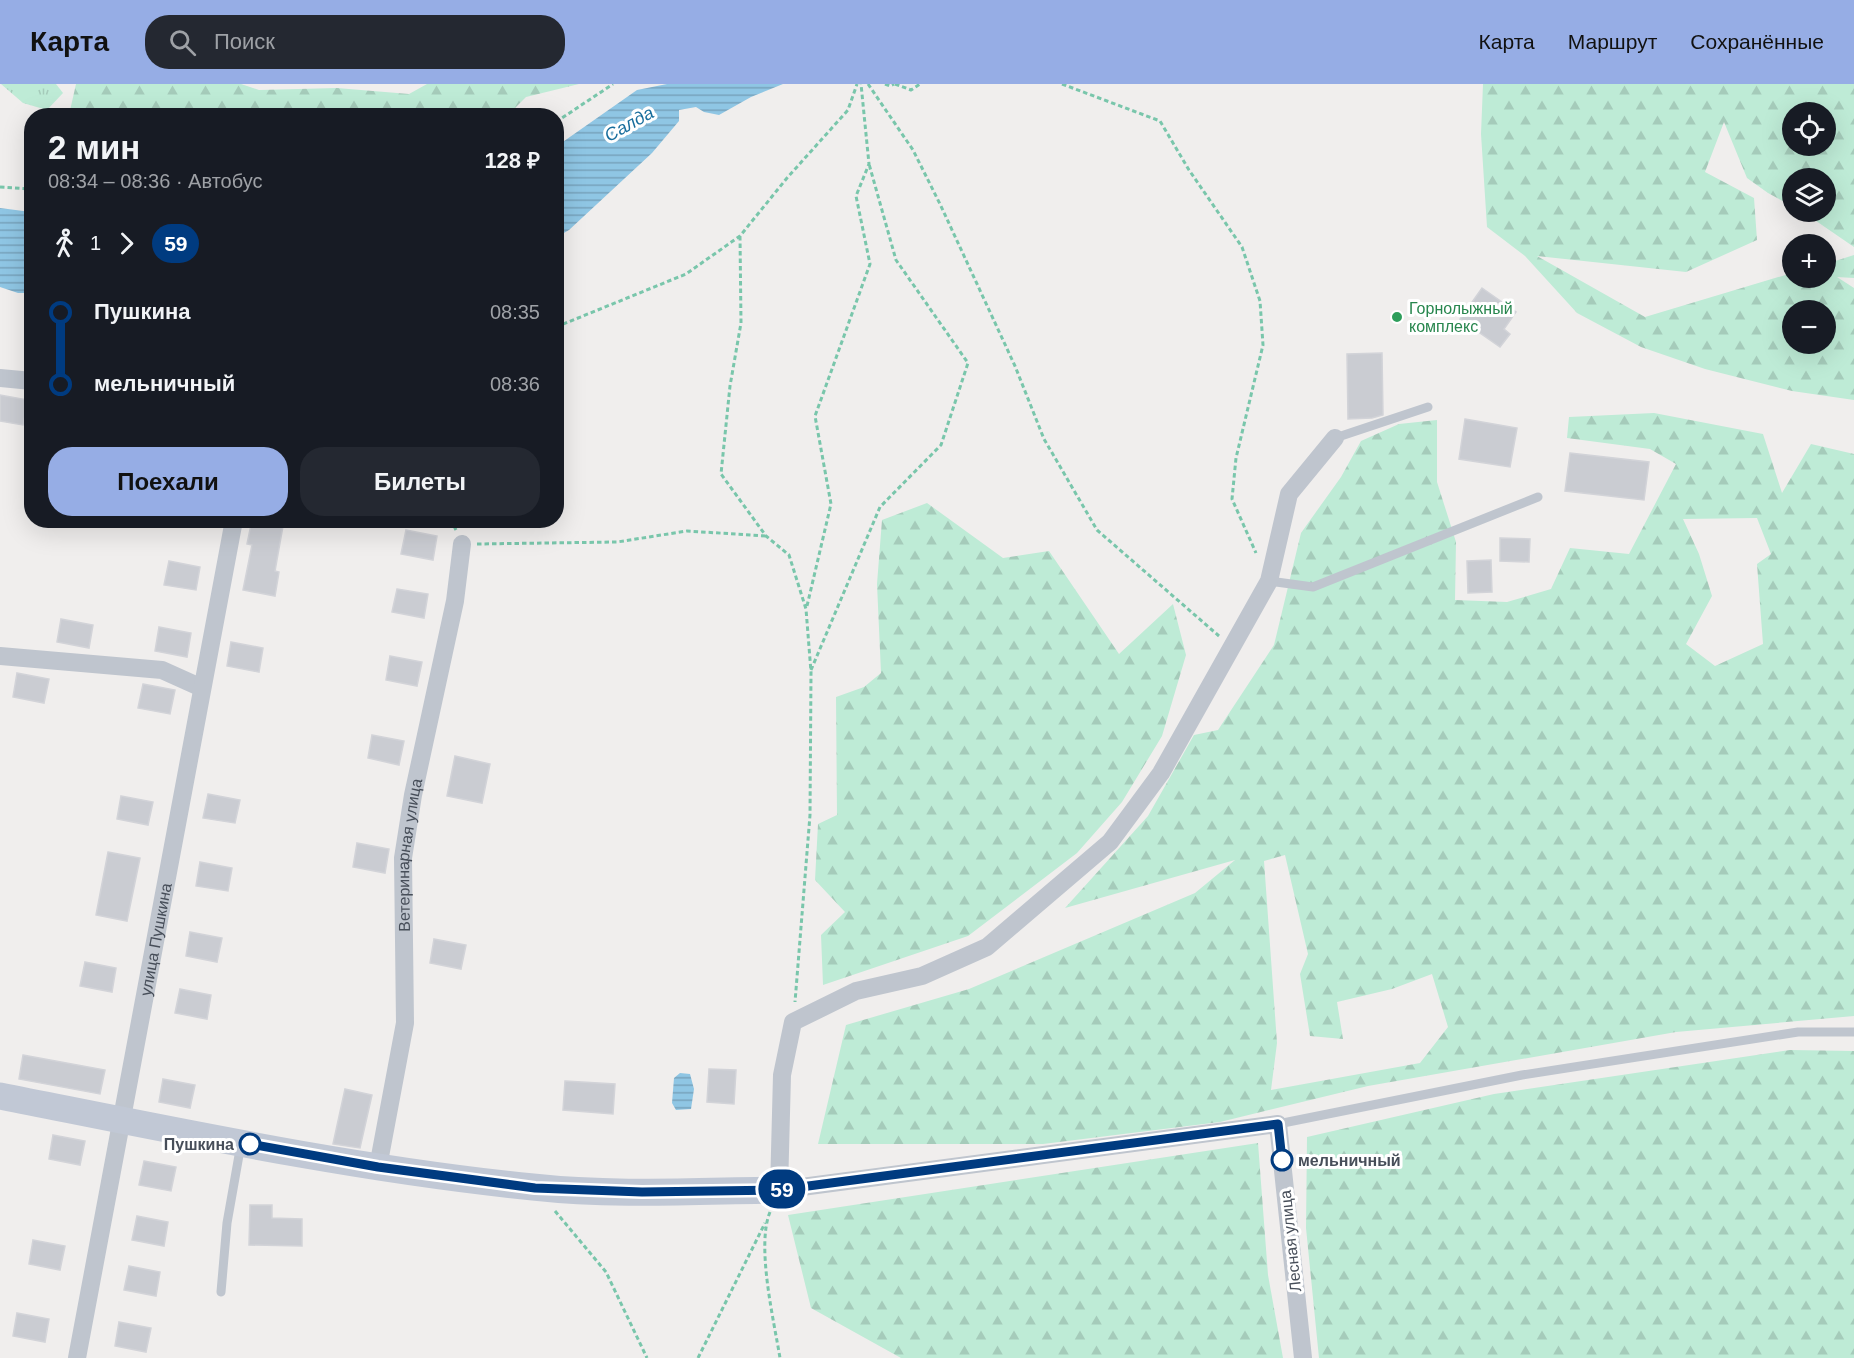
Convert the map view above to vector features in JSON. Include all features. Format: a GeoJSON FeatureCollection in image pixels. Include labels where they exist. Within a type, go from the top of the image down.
{"type":"FeatureCollection","features":[{"type":"Feature","properties":{"kind":"street"},"geometry":{"type":"LineString","coordinates":[[0,378],[24,380]]}},
{"type":"Feature","properties":{"kind":"street"},"geometry":{"type":"LineString","coordinates":[[778,1190],[782,1075],[793,1022],[855,991],[922,976],[987,947],[1110,842],[1155,782],[1269,581],[1289,495],[1335,438]]}},
{"type":"Feature","properties":{"kind":"street","name":"улица Пушкина"},"geometry":{"type":"LineString","coordinates":[[77,1358],[232,528]]}},
{"type":"Feature","properties":{"kind":"street","name":"Ветеринарная улица"},"geometry":{"type":"LineString","coordinates":[[378,1167],[405,1023],[403,858],[413,795],[455,601],[462,544]]}},
{"type":"Feature","properties":{"kind":"street"},"geometry":{"type":"LineString","coordinates":[[0,656],[162,670],[202,688]]}},
{"type":"Feature","properties":{"kind":"street"},"geometry":{"type":"LineString","coordinates":[[0,1096],[378,1167],[535,1188],[642,1192],[778,1190],[1278,1124]]}},
{"type":"Feature","properties":{"kind":"street","name":"Лесная улица"},"geometry":{"type":"LineString","coordinates":[[1278,1124],[1303,1358]]}},
{"type":"Feature","properties":{"kind":"lane"},"geometry":{"type":"LineString","coordinates":[[1335,438],[1428,407]]}},
{"type":"Feature","properties":{"kind":"lane"},"geometry":{"type":"LineString","coordinates":[[1269,581],[1313,587],[1538,497]]}},
{"type":"Feature","properties":{"kind":"lane"},"geometry":{"type":"LineString","coordinates":[[1278,1124],[1522,1075],[1798,1032],[1854,1032]]}},
{"type":"Feature","properties":{"kind":"lane"},"geometry":{"type":"LineString","coordinates":[[221,1292],[226,1223],[241,1142]]}},
{"type":"Feature","properties":{"kind":"path"},"geometry":{"type":"LineString","coordinates":[[564,117],[613,84]]}},
{"type":"Feature","properties":{"kind":"path"},"geometry":{"type":"LineString","coordinates":[[564,324],[686,274],[740,236],[787,178],[848,110],[856,84]]}},
{"type":"Feature","properties":{"kind":"path"},"geometry":{"type":"LineString","coordinates":[[811,672],[880,507],[941,445],[968,363],[896,260],[869,164],[861,84]]}},
{"type":"Feature","properties":{"kind":"path"},"geometry":{"type":"LineString","coordinates":[[868,84],[913,150],[1015,366],[1044,439],[1097,530],[1232,648]]}},
{"type":"Feature","properties":{"kind":"path"},"geometry":{"type":"LineString","coordinates":[[885,84],[890,86],[894,84],[911,90],[920,84]]}},
{"type":"Feature","properties":{"kind":"path"},"geometry":{"type":"LineString","coordinates":[[1062,84],[1160,121],[1189,170],[1242,247],[1260,301],[1263,345],[1236,458],[1232,499],[1256,550],[1258,561]]}},
{"type":"Feature","properties":{"kind":"path"},"geometry":{"type":"LineString","coordinates":[[806,609],[831,504],[815,416],[870,264],[855,196],[869,164]]}},
{"type":"Feature","properties":{"kind":"path"},"geometry":{"type":"LineString","coordinates":[[0,187],[24,188]]}},
{"type":"Feature","properties":{"kind":"path"},"geometry":{"type":"LineString","coordinates":[[740,236],[741,323],[730,386],[721,474],[765,536],[789,555],[806,609],[811,672],[810,815],[793,1022]]}},
{"type":"Feature","properties":{"kind":"path"},"geometry":{"type":"LineString","coordinates":[[462,544],[617,542],[687,531],[765,536]]}},
{"type":"Feature","properties":{"kind":"path"},"geometry":{"type":"LineString","coordinates":[[535,1188],[606,1272],[647,1358]]}},
{"type":"Feature","properties":{"kind":"path"},"geometry":{"type":"LineString","coordinates":[[698,1358],[766,1221],[778,1190]]}},
{"type":"Feature","properties":{"kind":"path"},"geometry":{"type":"LineString","coordinates":[[766,1221],[767,1276],[780,1358]]}},
{"type":"Feature","properties":{"kind":"green space"},"geometry":{"type":"Polygon","coordinates":[[[1,84],[56,84],[63,93],[49,108],[23,103],[1,84]]]}},
{"type":"Feature","properties":{"kind":"green space"},"geometry":{"type":"Polygon","coordinates":[[[76,84],[241,84],[259,90],[337,88],[409,94],[427,84],[579,84],[526,97],[515,108],[71,108],[76,84]]]}},
{"type":"Feature","properties":{"kind":"green space"},"geometry":{"type":"Polygon","coordinates":[[[1483,84],[1854,84],[1854,247],[1818,222],[1836,222],[1836,168],[1782,168],[1782,201],[1747,178],[1724,122],[1705,172],[1754,198],[1757,240],[1686,272],[1537,256],[1645,317],[1782,276],[1782,288],[1836,288],[1836,261],[1854,255],[1854,278],[1837,277],[1854,288],[1854,400],[1792,391],[1705,369],[1641,347],[1577,313],[1525,256],[1487,227],[1481,134],[1483,84]]]}},
{"type":"Feature","properties":{"kind":"green space"},"geometry":{"type":"Polygon","coordinates":[[[1654,413],[1763,434],[1782,493],[1811,444],[1854,454],[1854,1016],[1676,1032],[1368,1086],[1220,1122],[1043,1144],[818,1144],[846,1025],[969,989],[1195,893],[1235,860],[1065,908],[1148,816],[1194,735],[1218,730],[1274,645],[1301,533],[1341,477],[1361,441],[1399,424],[1437,420],[1437,482],[1456,542],[1455,600],[1507,602],[1551,589],[1570,548],[1629,554],[1676,464],[1650,449],[1567,438],[1569,417],[1654,413]],[[1757,518],[1683,519],[1699,554],[1712,596],[1686,644],[1715,666],[1763,644],[1757,564],[1771,554],[1757,518]],[[1285,855],[1264,861],[1277,1043],[1271,1090],[1420,1063],[1448,1027],[1432,974],[1392,989],[1337,1002],[1343,1039],[1310,1036],[1300,974],[1308,954],[1285,855]]]}},
{"type":"Feature","properties":{"kind":"green space"},"geometry":{"type":"Polygon","coordinates":[[[927,503],[1003,558],[1049,551],[1119,654],[1173,604],[1186,655],[1162,736],[1122,802],[1077,853],[968,936],[823,985],[821,935],[845,912],[815,880],[818,824],[837,815],[836,697],[864,687],[881,673],[877,584],[882,520],[927,503]]]}},
{"type":"Feature","properties":{"kind":"green space"},"geometry":{"type":"Polygon","coordinates":[[[1790,1050],[1854,1051],[1854,1358],[1319,1358],[1306,1228],[1307,1137],[1494,1094],[1790,1050]]]}},
{"type":"Feature","properties":{"kind":"green space"},"geometry":{"type":"Polygon","coordinates":[[[1258,1143],[1268,1275],[1283,1358],[901,1358],[811,1308],[788,1215],[1258,1143]]]}},
{"type":"Feature","properties":{"kind":"water","name":"Салда"},"geometry":{"type":"Polygon","coordinates":[[[667,84],[783,84],[751,97],[719,115],[704,112],[696,107],[679,110],[679,121],[652,153],[564,233],[564,141],[637,90],[667,84]]]}},
{"type":"Feature","properties":{"kind":"water"},"geometry":{"type":"Polygon","coordinates":[[[0,208],[24,211],[24,293],[0,287],[0,208]]]}},
{"type":"Feature","properties":{"kind":"water"},"geometry":{"type":"Polygon","coordinates":[[[680,1073],[690,1074],[694,1089],[691,1109],[676,1110],[672,1103],[674,1078],[680,1073]]]}},
{"type":"Feature","properties":{"kind":"building"},"geometry":{"type":"Polygon","coordinates":[[[1482,288],[1516,312],[1504,329],[1510,334],[1500,347],[1460,319],[1482,288]]]}},
{"type":"Feature","properties":{"kind":"building"},"geometry":{"type":"Polygon","coordinates":[[[1382,353],[1383,415],[1348,419],[1347,354],[1382,353]]]}},
{"type":"Feature","properties":{"kind":"building"},"geometry":{"type":"Polygon","coordinates":[[[0,395],[24,399],[23,425],[0,421],[0,395]]]}},
{"type":"Feature","properties":{"kind":"building"},"geometry":{"type":"Polygon","coordinates":[[[1465,419],[1517,428],[1510,467],[1459,459],[1465,419]]]}},
{"type":"Feature","properties":{"kind":"building"},"geometry":{"type":"Polygon","coordinates":[[[1570,453],[1649,462],[1644,500],[1565,491],[1570,453]]]}},
{"type":"Feature","properties":{"kind":"building"},"geometry":{"type":"Polygon","coordinates":[[[250,528],[283,528],[275,571],[279,572],[275,596],[243,590],[252,545],[247,544],[250,528]]]}},
{"type":"Feature","properties":{"kind":"building"},"geometry":{"type":"Polygon","coordinates":[[[406,530],[437,536],[433,560],[401,554],[406,530]]]}},
{"type":"Feature","properties":{"kind":"building"},"geometry":{"type":"Polygon","coordinates":[[[1500,538],[1530,539],[1529,562],[1500,561],[1500,538]]]}},
{"type":"Feature","properties":{"kind":"building"},"geometry":{"type":"Polygon","coordinates":[[[1491,560],[1492,592],[1468,593],[1467,561],[1491,560]]]}},
{"type":"Feature","properties":{"kind":"building"},"geometry":{"type":"Polygon","coordinates":[[[169,561],[200,567],[196,590],[164,585],[169,561]]]}},
{"type":"Feature","properties":{"kind":"building"},"geometry":{"type":"Polygon","coordinates":[[[397,589],[428,594],[424,618],[392,612],[397,589]]]}},
{"type":"Feature","properties":{"kind":"building"},"geometry":{"type":"Polygon","coordinates":[[[61,619],[93,625],[89,648],[57,642],[61,619]]]}},
{"type":"Feature","properties":{"kind":"building"},"geometry":{"type":"Polygon","coordinates":[[[159,627],[191,633],[187,657],[155,651],[159,627]]]}},
{"type":"Feature","properties":{"kind":"building"},"geometry":{"type":"Polygon","coordinates":[[[231,642],[263,648],[259,672],[227,666],[231,642]]]}},
{"type":"Feature","properties":{"kind":"building"},"geometry":{"type":"Polygon","coordinates":[[[390,656],[422,662],[417,686],[386,680],[390,656]]]}},
{"type":"Feature","properties":{"kind":"building"},"geometry":{"type":"Polygon","coordinates":[[[17,673],[49,679],[44,703],[13,697],[17,673]]]}},
{"type":"Feature","properties":{"kind":"building"},"geometry":{"type":"Polygon","coordinates":[[[143,684],[175,690],[170,714],[138,708],[143,684]]]}},
{"type":"Feature","properties":{"kind":"building"},"geometry":{"type":"Polygon","coordinates":[[[372,735],[404,741],[399,765],[368,758],[372,735]]]}},
{"type":"Feature","properties":{"kind":"building"},"geometry":{"type":"Polygon","coordinates":[[[455,756],[490,764],[482,803],[447,796],[455,756]]]}},
{"type":"Feature","properties":{"kind":"building"},"geometry":{"type":"Polygon","coordinates":[[[208,794],[240,800],[235,823],[203,818],[208,794]]]}},
{"type":"Feature","properties":{"kind":"building"},"geometry":{"type":"Polygon","coordinates":[[[121,796],[153,802],[148,825],[117,819],[121,796]]]}},
{"type":"Feature","properties":{"kind":"building"},"geometry":{"type":"Polygon","coordinates":[[[357,843],[389,849],[385,873],[353,867],[357,843]]]}},
{"type":"Feature","properties":{"kind":"building"},"geometry":{"type":"Polygon","coordinates":[[[108,852],[140,858],[127,921],[96,915],[108,852]]]}},
{"type":"Feature","properties":{"kind":"building"},"geometry":{"type":"Polygon","coordinates":[[[200,862],[232,868],[228,891],[196,886],[200,862]]]}},
{"type":"Feature","properties":{"kind":"building"},"geometry":{"type":"Polygon","coordinates":[[[190,932],[222,938],[217,962],[186,956],[190,932]]]}},
{"type":"Feature","properties":{"kind":"building"},"geometry":{"type":"Polygon","coordinates":[[[434,939],[466,945],[461,969],[430,963],[434,939]]]}},
{"type":"Feature","properties":{"kind":"building"},"geometry":{"type":"Polygon","coordinates":[[[85,962],[116,968],[112,992],[80,986],[85,962]]]}},
{"type":"Feature","properties":{"kind":"building"},"geometry":{"type":"Polygon","coordinates":[[[180,989],[211,995],[207,1019],[175,1013],[180,989]]]}},
{"type":"Feature","properties":{"kind":"building"},"geometry":{"type":"Polygon","coordinates":[[[23,1055],[105,1070],[100,1094],[19,1079],[23,1055]]]}},
{"type":"Feature","properties":{"kind":"building"},"geometry":{"type":"Polygon","coordinates":[[[709,1069],[736,1070],[734,1104],[707,1102],[709,1069]]]}},
{"type":"Feature","properties":{"kind":"building"},"geometry":{"type":"Polygon","coordinates":[[[163,1079],[195,1085],[190,1108],[159,1102],[163,1079]]]}},
{"type":"Feature","properties":{"kind":"building"},"geometry":{"type":"Polygon","coordinates":[[[565,1081],[615,1084],[613,1114],[563,1110],[565,1081]]]}},
{"type":"Feature","properties":{"kind":"building"},"geometry":{"type":"Polygon","coordinates":[[[345,1089],[372,1095],[360,1148],[333,1144],[345,1089]]]}},
{"type":"Feature","properties":{"kind":"building"},"geometry":{"type":"Polygon","coordinates":[[[53,1135],[85,1141],[80,1165],[49,1159],[53,1135]]]}},
{"type":"Feature","properties":{"kind":"building"},"geometry":{"type":"Polygon","coordinates":[[[144,1161],[176,1167],[171,1191],[139,1185],[144,1161]]]}},
{"type":"Feature","properties":{"kind":"building"},"geometry":{"type":"Polygon","coordinates":[[[250,1205],[272,1205],[272,1218],[302,1219],[302,1246],[249,1245],[250,1205]]]}},
{"type":"Feature","properties":{"kind":"building"},"geometry":{"type":"Polygon","coordinates":[[[137,1216],[168,1222],[164,1246],[132,1240],[137,1216]]]}},
{"type":"Feature","properties":{"kind":"building"},"geometry":{"type":"Polygon","coordinates":[[[33,1240],[65,1246],[60,1270],[29,1264],[33,1240]]]}},
{"type":"Feature","properties":{"kind":"building"},"geometry":{"type":"Polygon","coordinates":[[[129,1266],[160,1272],[156,1296],[124,1290],[129,1266]]]}},
{"type":"Feature","properties":{"kind":"building"},"geometry":{"type":"Polygon","coordinates":[[[17,1313],[49,1319],[45,1342],[13,1336],[17,1313]]]}},
{"type":"Feature","properties":{"kind":"building"},"geometry":{"type":"Polygon","coordinates":[[[119,1322],[151,1328],[146,1352],[115,1346],[119,1322]]]}},
{"type":"Feature","properties":{"kind":"bus line","name":"59"},"geometry":{"type":"LineString","coordinates":[[250,1144],[378,1167],[535,1188],[642,1192],[778,1190],[1278,1124],[1282,1160]]}},
{"type":"Feature","properties":{"kind":"place","name":"Горнолыжный комплекс"},"geometry":{"type":"Point","coordinates":[1397,317]}},
{"type":"Feature","properties":{"kind":"place","name":"Пушкина"},"geometry":{"type":"Point","coordinates":[250,1144]}},
{"type":"Feature","properties":{"kind":"place","name":"мельничный"},"geometry":{"type":"Point","coordinates":[1282,1160]}}]}
